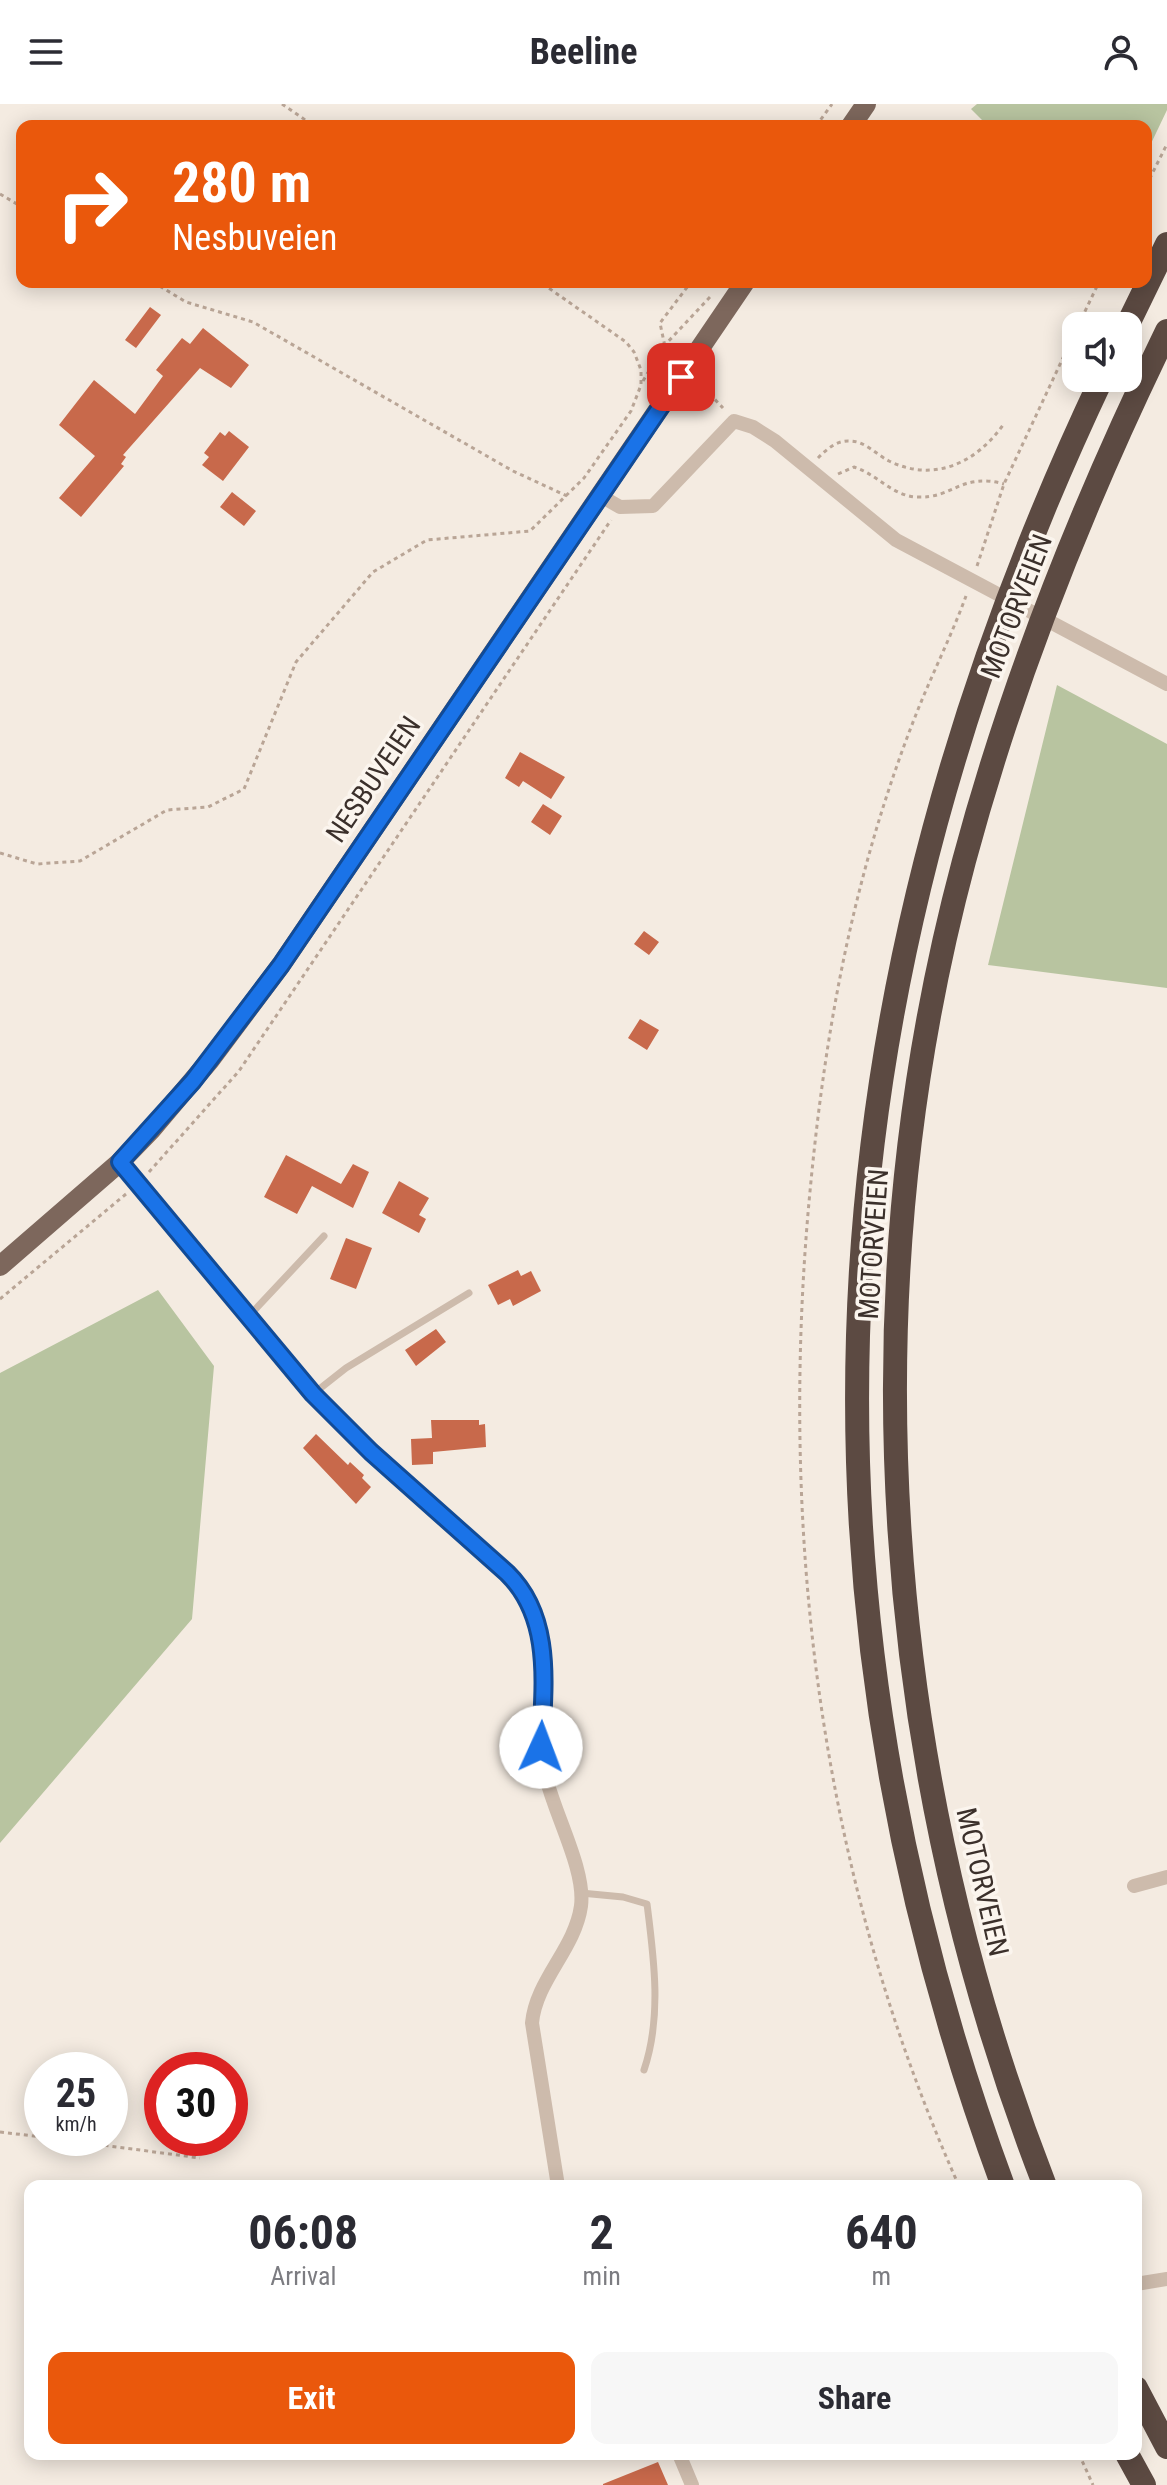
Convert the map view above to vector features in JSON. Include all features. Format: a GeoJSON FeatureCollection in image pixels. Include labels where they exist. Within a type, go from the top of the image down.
{"type":"FeatureCollection","features":[{"type":"Feature","properties":{"kind":"highway"},"geometry":{"type":"LineString","coordinates":[[1152,275],[1167,244]]}},
{"type":"Feature","properties":{"kind":"highway"},"geometry":{"type":"LineString","coordinates":[[1134,312],[1146,288]]}},
{"type":"Feature","properties":{"kind":"highway","name":"MOTORVEIEN"},"geometry":{"type":"LineString","coordinates":[[1043,2180],[1000,2063],[965,1943],[924,1752],[906,1615],[897,1495],[896,1370],[902,1236],[916,1110],[937,981],[964,863],[985,789],[1027,661],[1073,539],[1167,331]]}},
{"type":"Feature","properties":{"kind":"highway","name":"MOTORVEIEN"},"geometry":{"type":"LineString","coordinates":[[1001,2180],[964,2078],[927,1952],[886,1761],[868,1631],[858,1500],[858,1304],[868,1173],[885,1044],[926,853],[995,633],[1035,529],[1096,392]]}},
{"type":"Feature","properties":{"kind":"highway"},"geometry":{"type":"LineString","coordinates":[[1142,2399],[1167,2447]]}},
{"type":"Feature","properties":{"kind":"highway"},"geometry":{"type":"LineString","coordinates":[[1130,2460],[1144,2485]]}},
{"type":"Feature","properties":{"kind":"main road","name":"NESBUVEIEN"},"geometry":{"type":"LineString","coordinates":[[0,1266],[120,1162],[193,1081],[281,965],[741,288]]}},
{"type":"Feature","properties":{"kind":"street"},"geometry":{"type":"LineString","coordinates":[[601,496],[620,507],[653,506],[734,421],[753,427],[810,467],[896,540],[1167,684]]}},
{"type":"Feature","properties":{"kind":"street"},"geometry":{"type":"LineString","coordinates":[[120,1162],[313,1394],[371,1452],[507,1573],[522,1590],[538,1628],[544,1656],[543,1767],[581,1893],[574,1931],[536,2002],[532,2023],[557,2180]]}},
{"type":"Feature","properties":{"kind":"street"},"geometry":{"type":"LineString","coordinates":[[1134,1886],[1167,1877]]}},
{"type":"Feature","properties":{"kind":"street"},"geometry":{"type":"LineString","coordinates":[[1143,2282],[1167,2279]]}},
{"type":"Feature","properties":{"kind":"street"},"geometry":{"type":"LineString","coordinates":[[682,2460],[692,2485]]}},
{"type":"Feature","properties":{"kind":"lane"},"geometry":{"type":"LineString","coordinates":[[249,1316],[324,1236]]}},
{"type":"Feature","properties":{"kind":"lane"},"geometry":{"type":"LineString","coordinates":[[313,1394],[346,1368],[469,1293]]}},
{"type":"Feature","properties":{"kind":"lane"},"geometry":{"type":"LineString","coordinates":[[581,1893],[623,1897],[647,1904],[655,2009],[653,2035],[644,2070]]}},
{"type":"Feature","properties":{"kind":"path"},"geometry":{"type":"LineString","coordinates":[[282,104],[305,120]]}},
{"type":"Feature","properties":{"kind":"path"},"geometry":{"type":"LineString","coordinates":[[1152,174],[1167,144]]}},
{"type":"Feature","properties":{"kind":"path"},"geometry":{"type":"LineString","coordinates":[[163,288],[186,302],[253,322],[513,471],[567,496]]}},
{"type":"Feature","properties":{"kind":"path"},"geometry":{"type":"LineString","coordinates":[[549,288],[626,342],[641,370],[641,385]]}},
{"type":"Feature","properties":{"kind":"path"},"geometry":{"type":"LineString","coordinates":[[674,367],[663,347],[660,323],[686,288]]}},
{"type":"Feature","properties":{"kind":"path"},"geometry":{"type":"LineString","coordinates":[[1085,312],[1096,288]]}},
{"type":"Feature","properties":{"kind":"path"},"geometry":{"type":"LineString","coordinates":[[0,853],[37,864],[80,861],[167,810],[208,807],[244,789],[296,662],[373,572],[427,540],[530,531],[584,478],[631,411],[641,385],[663,347],[718,289]]}},
{"type":"Feature","properties":{"kind":"path"},"geometry":{"type":"LineString","coordinates":[[1015,458],[1062,359]]}},
{"type":"Feature","properties":{"kind":"path"},"geometry":{"type":"LineString","coordinates":[[704,388],[734,421]]}},
{"type":"Feature","properties":{"kind":"path"},"geometry":{"type":"LineString","coordinates":[[810,467],[836,443],[853,440],[911,470],[948,468],[960,465],[989,444],[1003,425]]}},
{"type":"Feature","properties":{"kind":"path"},"geometry":{"type":"LineString","coordinates":[[829,483],[841,470],[854,467],[894,491],[911,497],[939,495],[970,481],[988,480],[1004,484]]}},
{"type":"Feature","properties":{"kind":"path"},"geometry":{"type":"LineString","coordinates":[[0,2132],[24,2135]]}},
{"type":"Feature","properties":{"kind":"path"},"geometry":{"type":"LineString","coordinates":[[128,2148],[200,2158]]}},
{"type":"Feature","properties":{"kind":"path"},"geometry":{"type":"LineString","coordinates":[[1082,2460],[1093,2485]]}},
{"type":"Feature","properties":{"kind":"green space"},"geometry":{"type":"Polygon","coordinates":[[[977,104],[1167,104],[1152,141],[1152,120],[982,120],[971,109],[977,104]]]}},
{"type":"Feature","properties":{"kind":"green space"},"geometry":{"type":"Polygon","coordinates":[[[1057,685],[1167,744],[1167,988],[988,965],[1057,685]]]}},
{"type":"Feature","properties":{"kind":"green space"},"geometry":{"type":"Polygon","coordinates":[[[158,1290],[214,1366],[192,1619],[0,1843],[0,1373],[158,1290]]]}},
{"type":"Feature","properties":{"kind":"building"},"geometry":{"type":"Polygon","coordinates":[[[150,307],[161,315],[136,348],[125,340],[150,307]]]}},
{"type":"Feature","properties":{"kind":"building"},"geometry":{"type":"Polygon","coordinates":[[[203,328],[249,365],[231,388],[200,368],[123,455],[126,457],[121,464],[124,466],[81,517],[59,498],[95,456],[59,425],[94,380],[135,414],[163,376],[156,370],[182,338],[190,344],[203,328]]]}},
{"type":"Feature","properties":{"kind":"building"},"geometry":{"type":"Polygon","coordinates":[[[229,431],[249,447],[223,481],[202,465],[209,457],[204,453],[220,432],[225,436],[229,431]]]}},
{"type":"Feature","properties":{"kind":"building"},"geometry":{"type":"Polygon","coordinates":[[[232,492],[256,511],[244,526],[220,507],[232,492]]]}},
{"type":"Feature","properties":{"kind":"building"},"geometry":{"type":"Polygon","coordinates":[[[520,752],[565,777],[551,799],[523,781],[519,787],[505,778],[520,752]]]}},
{"type":"Feature","properties":{"kind":"building"},"geometry":{"type":"Polygon","coordinates":[[[543,804],[562,816],[550,835],[531,822],[543,804]]]}},
{"type":"Feature","properties":{"kind":"building"},"geometry":{"type":"Polygon","coordinates":[[[644,931],[659,942],[649,955],[634,944],[644,931]]]}},
{"type":"Feature","properties":{"kind":"building"},"geometry":{"type":"Polygon","coordinates":[[[640,1019],[659,1030],[647,1050],[628,1038],[640,1019]]]}},
{"type":"Feature","properties":{"kind":"building"},"geometry":{"type":"Polygon","coordinates":[[[286,1155],[341,1184],[353,1164],[369,1172],[353,1208],[312,1186],[297,1214],[264,1197],[286,1155]]]}},
{"type":"Feature","properties":{"kind":"building"},"geometry":{"type":"Polygon","coordinates":[[[399,1181],[429,1198],[419,1215],[426,1219],[419,1233],[382,1213],[399,1181]]]}},
{"type":"Feature","properties":{"kind":"building"},"geometry":{"type":"Polygon","coordinates":[[[346,1238],[372,1248],[356,1289],[330,1279],[346,1238]]]}},
{"type":"Feature","properties":{"kind":"building"},"geometry":{"type":"Polygon","coordinates":[[[518,1270],[521,1276],[531,1271],[541,1291],[513,1306],[510,1299],[498,1305],[488,1285],[518,1270]]]}},
{"type":"Feature","properties":{"kind":"building"},"geometry":{"type":"Polygon","coordinates":[[[436,1329],[446,1342],[416,1366],[405,1350],[436,1329]]]}},
{"type":"Feature","properties":{"kind":"building"},"geometry":{"type":"Polygon","coordinates":[[[431,1420],[479,1420],[479,1425],[485,1424],[486,1447],[433,1452],[433,1464],[412,1465],[411,1439],[432,1438],[431,1420]]]}},
{"type":"Feature","properties":{"kind":"building"},"geometry":{"type":"Polygon","coordinates":[[[316,1434],[348,1465],[350,1462],[364,1475],[362,1478],[371,1487],[356,1504],[303,1448],[316,1434]]]}},
{"type":"Feature","properties":{"kind":"building"},"geometry":{"type":"Polygon","coordinates":[[[658,2462],[668,2485],[603,2485],[603,2484],[658,2462]]]}},
{"type":"Feature","properties":{"kind":"route"},"geometry":{"type":"LineString","coordinates":[[541,1747],[544,1656],[538,1628],[522,1590],[507,1573],[371,1452],[313,1394],[120,1162],[193,1081],[281,965],[681,377]]}}]}
